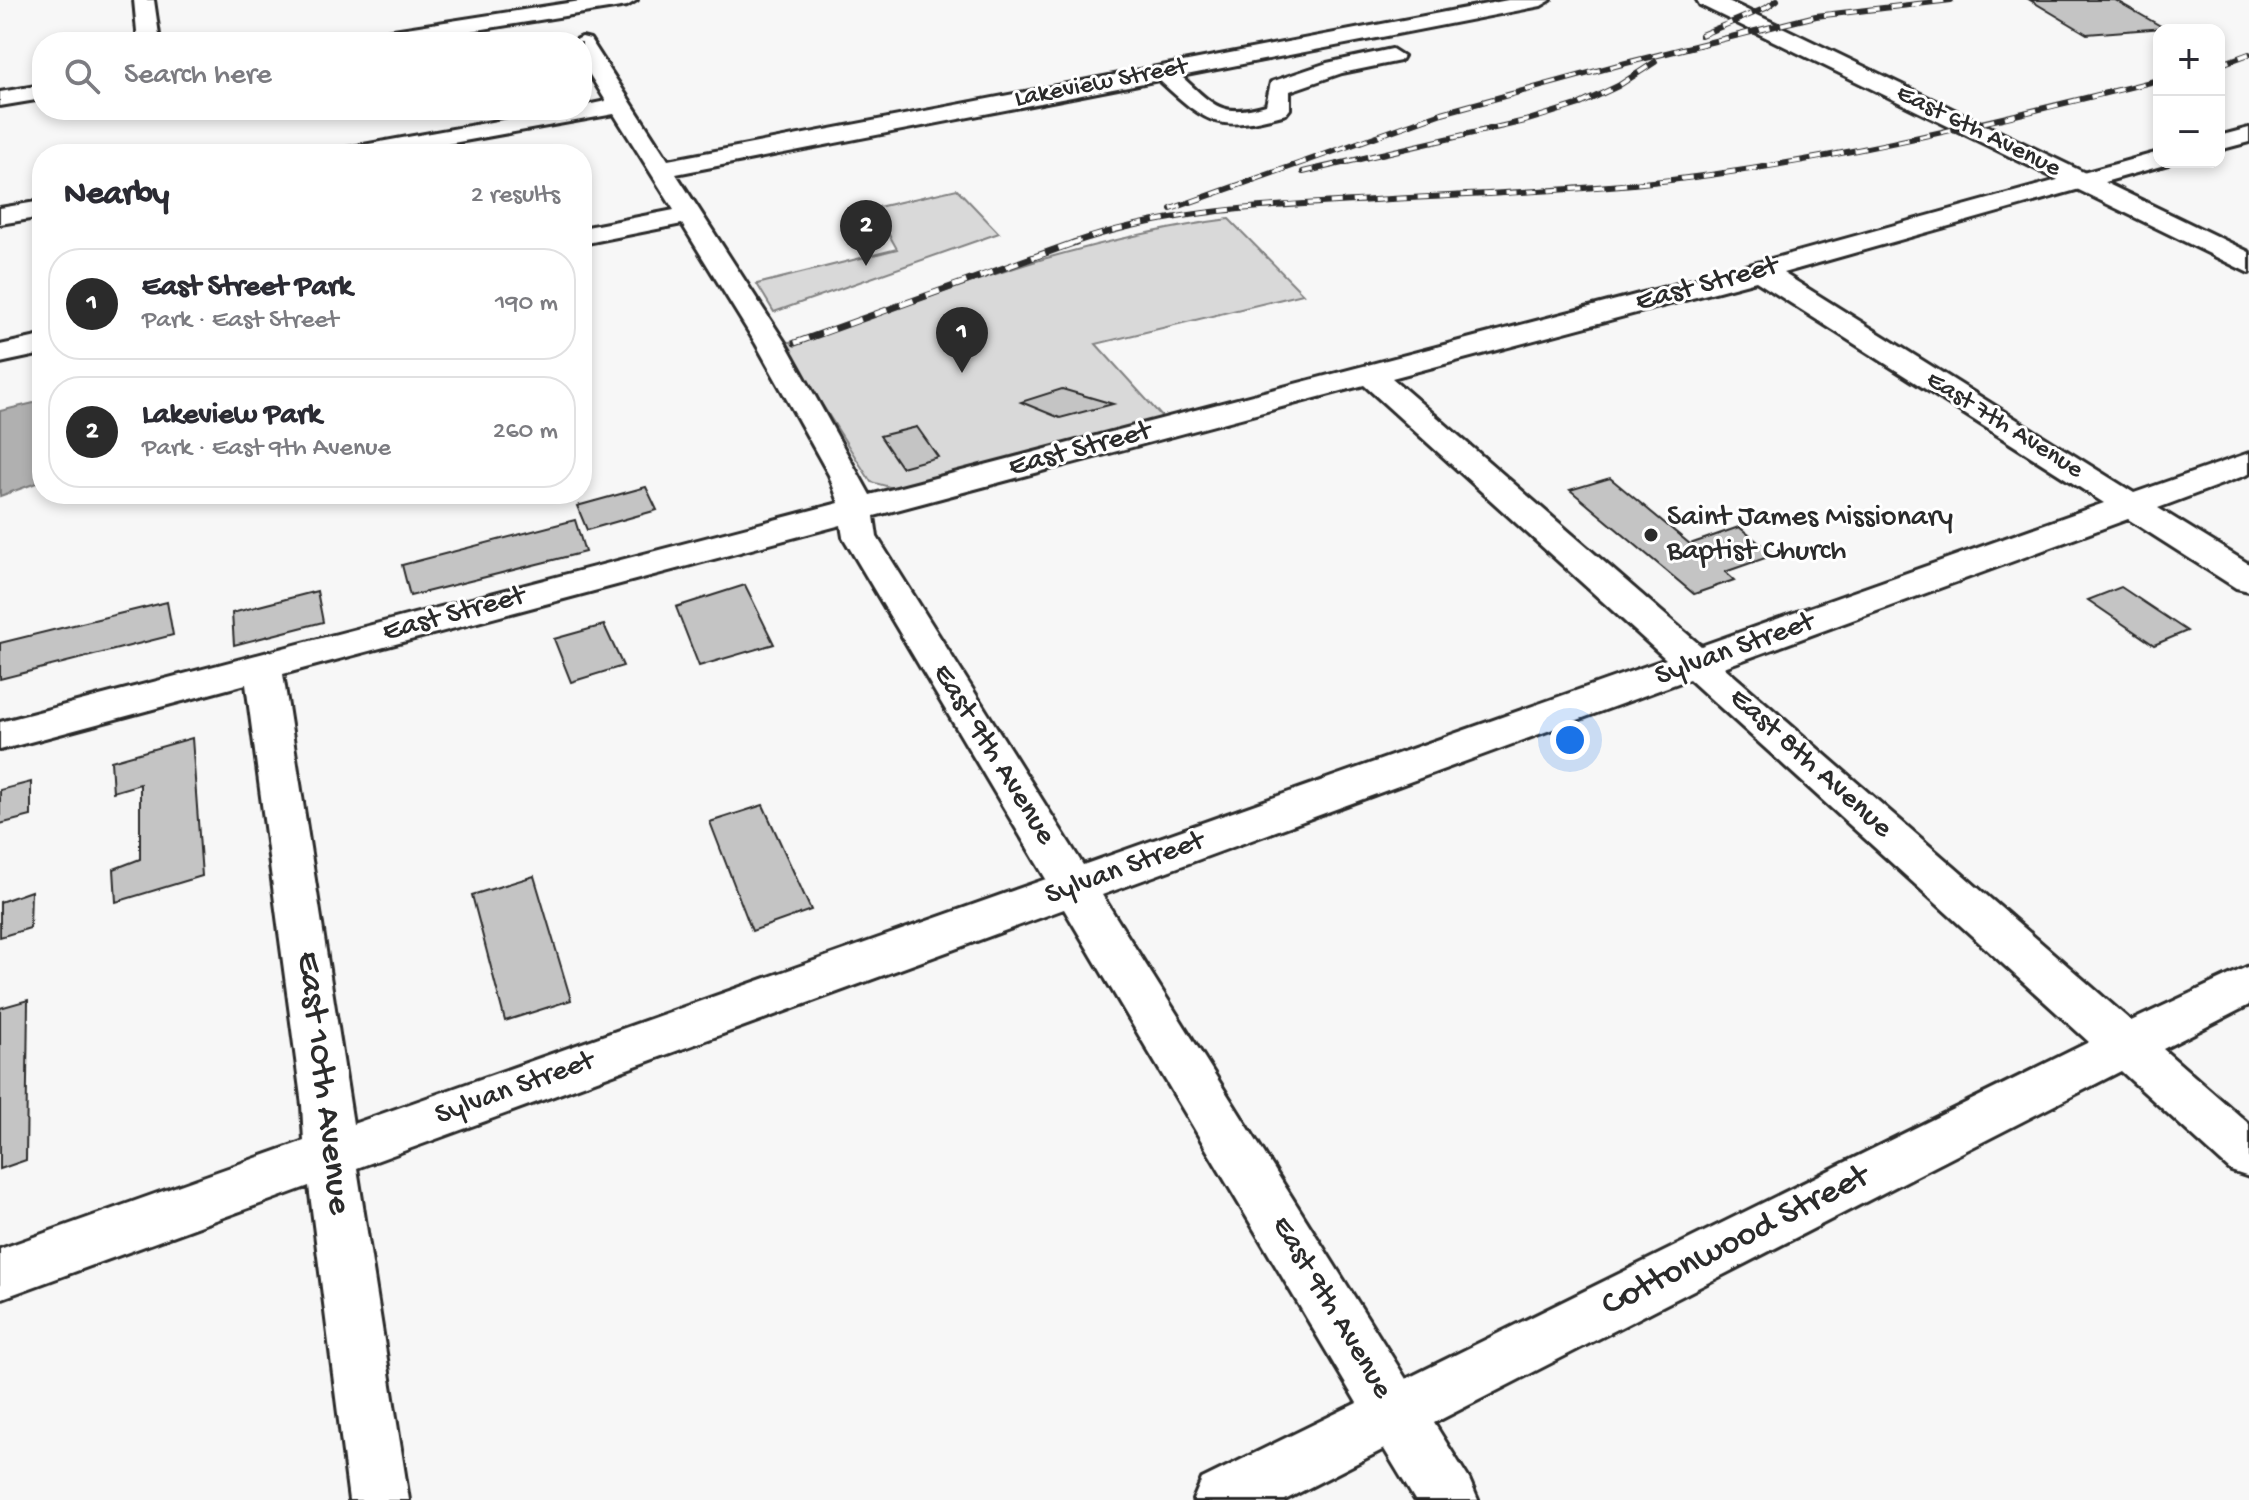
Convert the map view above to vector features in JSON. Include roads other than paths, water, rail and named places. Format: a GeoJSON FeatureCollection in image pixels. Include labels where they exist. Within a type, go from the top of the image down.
{"type":"FeatureCollection","features":[{"type":"Feature","properties":{"kind":"main road","name":"East 6th Avenue"},"geometry":{"type":"LineString","coordinates":[[1708,0],[2249,264]]}},
{"type":"Feature","properties":{"kind":"street"},"geometry":{"type":"LineString","coordinates":[[144,0],[148,32]]}},
{"type":"Feature","properties":{"kind":"street"},"geometry":{"type":"LineString","coordinates":[[414,32],[557,5],[627,0]]}},
{"type":"Feature","properties":{"kind":"street","name":"Lakeview Street"},"geometry":{"type":"LineString","coordinates":[[661,169],[1541,0]]}},
{"type":"Feature","properties":{"kind":"street","name":"East 9th Avenue"},"geometry":{"type":"LineString","coordinates":[[557,5],[574,32]]}},
{"type":"Feature","properties":{"kind":"street"},"geometry":{"type":"LineString","coordinates":[[1470,14],[1506,28]]}},
{"type":"Feature","properties":{"kind":"street"},"geometry":{"type":"LineString","coordinates":[[1163,72],[1214,114],[1226,118],[1243,117],[1278,109],[1281,97],[1279,87],[1292,81],[1347,64],[1419,51]]}},
{"type":"Feature","properties":{"kind":"street","name":"East 9th Avenue"},"geometry":{"type":"LineString","coordinates":[[592,60],[771,344],[845,475],[855,499],[860,537],[1448,1500]]}},
{"type":"Feature","properties":{"kind":"street"},"geometry":{"type":"LineString","coordinates":[[0,99],[32,94]]}},
{"type":"Feature","properties":{"kind":"street"},"geometry":{"type":"LineString","coordinates":[[592,111],[621,106]]}},
{"type":"Feature","properties":{"kind":"street"},"geometry":{"type":"LineString","coordinates":[[406,144],[542,120]]}},
{"type":"Feature","properties":{"kind":"street"},"geometry":{"type":"LineString","coordinates":[[2225,141],[2249,135]]}},
{"type":"Feature","properties":{"kind":"street","name":"East Street"},"geometry":{"type":"LineString","coordinates":[[0,736],[1760,271],[2153,161]]}},
{"type":"Feature","properties":{"kind":"street"},"geometry":{"type":"LineString","coordinates":[[0,216],[32,211]]}},
{"type":"Feature","properties":{"kind":"street"},"geometry":{"type":"LineString","coordinates":[[592,234],[690,215]]}},
{"type":"Feature","properties":{"kind":"street","name":"East 7th Avenue"},"geometry":{"type":"LineString","coordinates":[[1760,271],[2249,580]]}},
{"type":"Feature","properties":{"kind":"street"},"geometry":{"type":"LineString","coordinates":[[0,354],[32,347]]}},
{"type":"Feature","properties":{"kind":"street","name":"East 8th Avenue"},"geometry":{"type":"LineString","coordinates":[[1370,374],[2249,1155]]}},
{"type":"Feature","properties":{"kind":"street","name":"Sylvan Street"},"geometry":{"type":"LineString","coordinates":[[0,1274],[2249,463]]}},
{"type":"Feature","properties":{"kind":"street","name":"East 10th Avenue"},"geometry":{"type":"LineString","coordinates":[[263,666],[327,1105],[330,1156],[379,1500]]}},
{"type":"Feature","properties":{"kind":"street","name":"Cottonwood Street"},"geometry":{"type":"LineString","coordinates":[[1223,1500],[2249,984]]}},
{"type":"Feature","properties":{"kind":"railway"},"geometry":{"type":"LineString","coordinates":[[1701,35],[1766,8],[1777,0]]}},
{"type":"Feature","properties":{"kind":"railway"},"geometry":{"type":"LineString","coordinates":[[1171,209],[1442,113],[1626,63],[1816,16],[1951,0]]}},
{"type":"Feature","properties":{"kind":"railway"},"geometry":{"type":"LineString","coordinates":[[2225,63],[2249,54]]}},
{"type":"Feature","properties":{"kind":"railway"},"geometry":{"type":"LineString","coordinates":[[1303,172],[1525,121],[1580,104],[1618,86],[1655,62]]}},
{"type":"Feature","properties":{"kind":"railway"},"geometry":{"type":"LineString","coordinates":[[1073,243],[1169,218],[1235,209],[1596,187],[1766,167],[1898,142],[2153,81]]}},
{"type":"Feature","properties":{"kind":"railway"},"geometry":{"type":"LineString","coordinates":[[795,343],[1073,243]]}},
{"type":"Feature","properties":{"kind":"place","name":"Lakeview Park"},"geometry":{"type":"Point","coordinates":[866,266]}},
{"type":"Feature","properties":{"kind":"place","name":"East Street Park"},"geometry":{"type":"Point","coordinates":[962,373]}},
{"type":"Feature","properties":{"kind":"place","name":"Saint James Missionary Baptist Church"},"geometry":{"type":"Point","coordinates":[1651,535]}}]}
